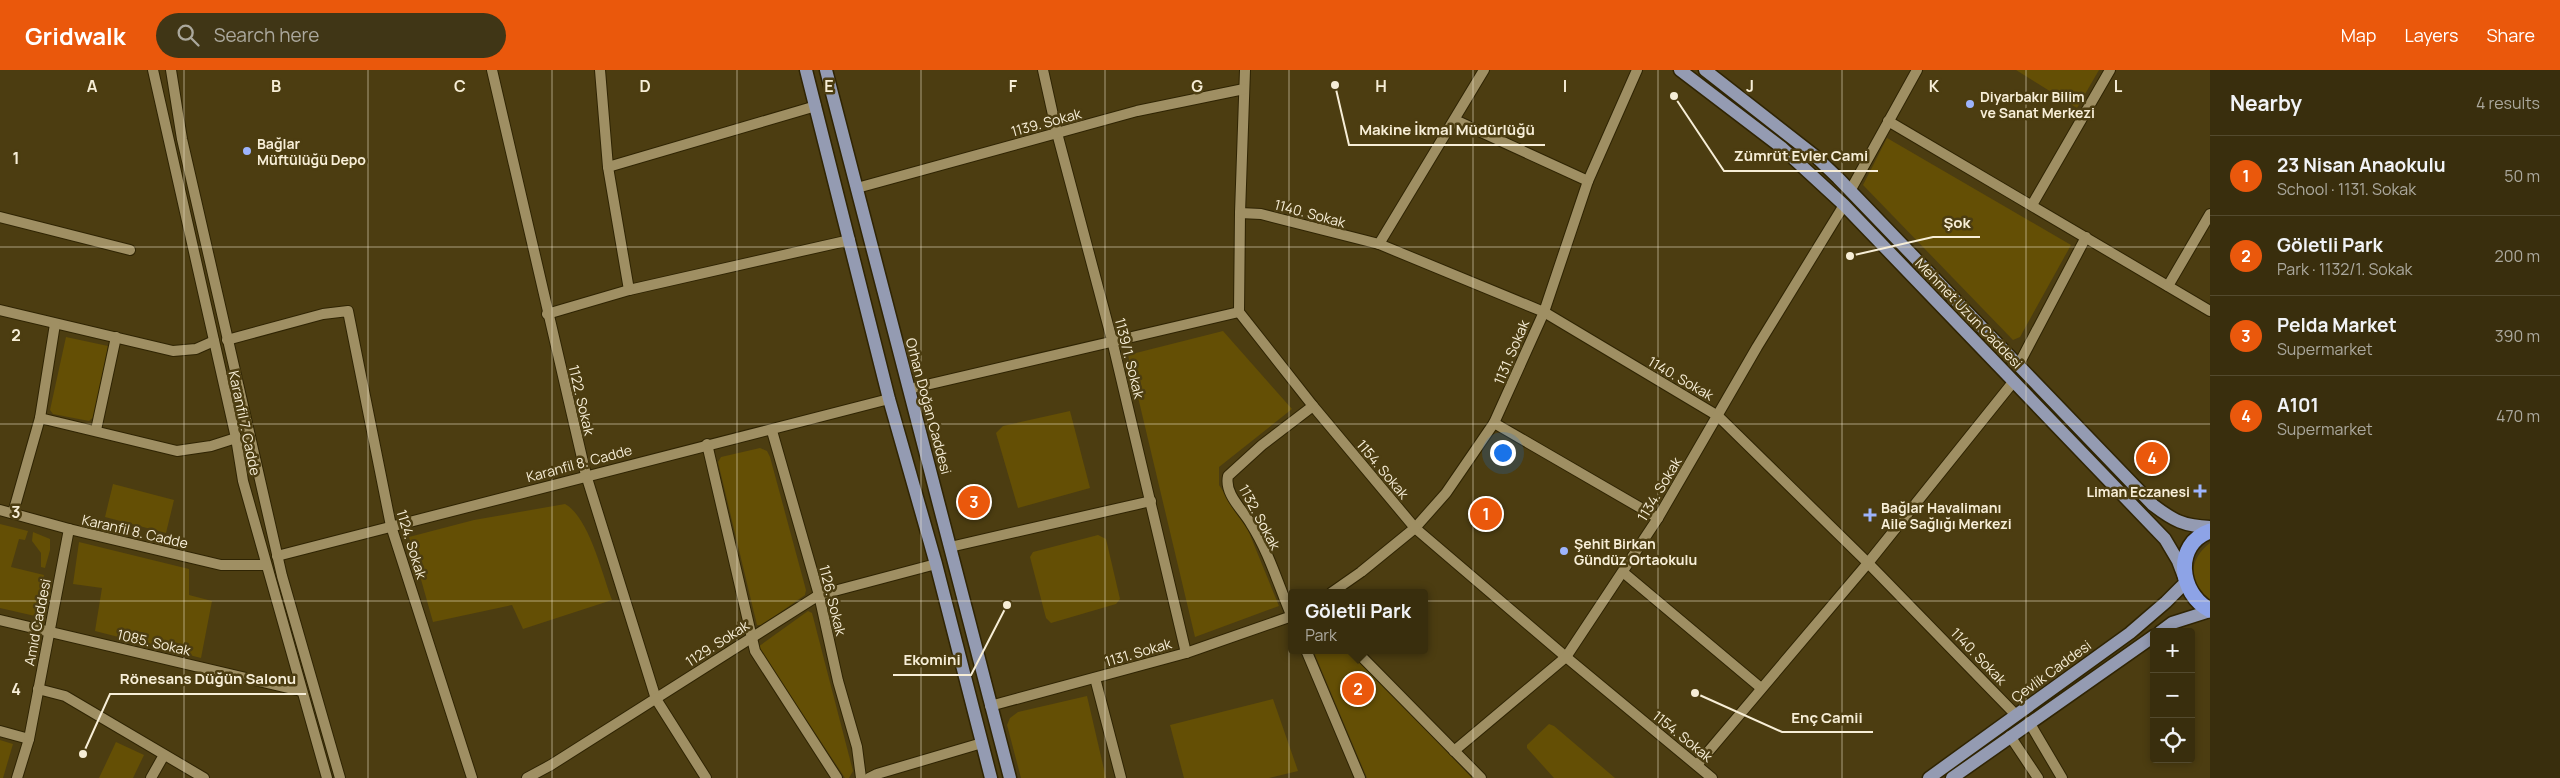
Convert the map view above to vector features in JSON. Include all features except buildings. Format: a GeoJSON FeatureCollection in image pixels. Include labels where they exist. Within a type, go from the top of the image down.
{"type":"FeatureCollection","features":[{"type":"Feature","properties":{"kind":"highway"},"geometry":{"type":"LineString","coordinates":[[2210,529],[2195,542],[2187,554],[2184,568],[2186,582],[2195,600],[2210,610]]}},
{"type":"Feature","properties":{"kind":"main road"},"geometry":{"type":"LineString","coordinates":[[806,70],[889,399],[936,564],[992,778]]}},
{"type":"Feature","properties":{"kind":"main road","name":"Orhan Doğan Caddesi"},"geometry":{"type":"LineString","coordinates":[[826,70],[869,242],[1010,778]]}},
{"type":"Feature","properties":{"kind":"main road","name":"Mehmet Uzun Caddesi"},"geometry":{"type":"LineString","coordinates":[[1680,70],[1781,147],[1844,206],[2165,539],[2178,561],[2186,582]]}},
{"type":"Feature","properties":{"kind":"main road"},"geometry":{"type":"LineString","coordinates":[[1705,70],[1815,156],[2153,505],[2172,520],[2182,524],[2210,529]]}},
{"type":"Feature","properties":{"kind":"main road","name":"Çevlik Caddesi"},"geometry":{"type":"LineString","coordinates":[[1929,778],[2130,633],[2186,582]]}},
{"type":"Feature","properties":{"kind":"main road"},"geometry":{"type":"LineString","coordinates":[[2165,628],[2172,623],[2210,610]]}},
{"type":"Feature","properties":{"kind":"main road","name":"Çevlik Caddesi"},"geometry":{"type":"LineString","coordinates":[[1952,778],[2029,722],[2150,639]]}},
{"type":"Feature","properties":{"kind":"street"},"geometry":{"type":"LineString","coordinates":[[153,70],[165,70]]}},
{"type":"Feature","properties":{"kind":"street","name":"Karanfil 7. Cadde"},"geometry":{"type":"LineString","coordinates":[[153,70],[236,438],[243,481],[327,778]]}},
{"type":"Feature","properties":{"kind":"street","name":"Karanfil 7. Cadde"},"geometry":{"type":"LineString","coordinates":[[171,70],[182,138],[277,556],[340,778]]}},
{"type":"Feature","properties":{"kind":"street","name":"1122. Sokak"},"geometry":{"type":"LineString","coordinates":[[492,70],[547,314],[586,475],[656,699],[706,778]]}},
{"type":"Feature","properties":{"kind":"street"},"geometry":{"type":"LineString","coordinates":[[600,70],[608,167],[629,290]]}},
{"type":"Feature","properties":{"kind":"street","name":"1139/1. Sokak"},"geometry":{"type":"LineString","coordinates":[[1043,70],[1057,133],[1112,340],[1186,653]]}},
{"type":"Feature","properties":{"kind":"street"},"geometry":{"type":"LineString","coordinates":[[909,389],[1112,340],[1239,312],[1245,70]]}},
{"type":"Feature","properties":{"kind":"street"},"geometry":{"type":"LineString","coordinates":[[1379,244],[1484,70]]}},
{"type":"Feature","properties":{"kind":"street","name":"1131. Sokak"},"geometry":{"type":"LineString","coordinates":[[1337,589],[1361,572],[1415,528],[1446,493],[1494,423],[1544,312],[1588,181],[1637,70]]}},
{"type":"Feature","properties":{"kind":"street"},"geometry":{"type":"LineString","coordinates":[[1850,191],[1918,70]]}},
{"type":"Feature","properties":{"kind":"street"},"geometry":{"type":"LineString","coordinates":[[2032,205],[2110,70]]}},
{"type":"Feature","properties":{"kind":"street","name":"1139. Sokak"},"geometry":{"type":"LineString","coordinates":[[857,188],[1137,111],[1244,89]]}},
{"type":"Feature","properties":{"kind":"street"},"geometry":{"type":"LineString","coordinates":[[608,167],[816,106]]}},
{"type":"Feature","properties":{"kind":"street"},"geometry":{"type":"LineString","coordinates":[[1455,120],[1588,181]]}},
{"type":"Feature","properties":{"kind":"street"},"geometry":{"type":"LineString","coordinates":[[1888,121],[2210,311]]}},
{"type":"Feature","properties":{"kind":"street","name":"1134. Sokak"},"geometry":{"type":"LineString","coordinates":[[1454,751],[1566,658],[1624,573],[1658,518],[1844,206]]}},
{"type":"Feature","properties":{"kind":"street","name":"1140. Sokak"},"geometry":{"type":"LineString","coordinates":[[1240,213],[1261,214],[1379,244],[1544,312],[1718,416],[1868,563],[2016,715]]}},
{"type":"Feature","properties":{"kind":"street"},"geometry":{"type":"LineString","coordinates":[[2168,286],[2210,214]]}},
{"type":"Feature","properties":{"kind":"street"},"geometry":{"type":"LineString","coordinates":[[0,217],[130,250]]}},
{"type":"Feature","properties":{"kind":"street"},"geometry":{"type":"LineString","coordinates":[[2018,364],[2086,237]]}},
{"type":"Feature","properties":{"kind":"street"},"geometry":{"type":"LineString","coordinates":[[547,314],[629,290],[850,240]]}},
{"type":"Feature","properties":{"kind":"street"},"geometry":{"type":"LineString","coordinates":[[0,310],[174,350],[196,349],[214,341]]}},
{"type":"Feature","properties":{"kind":"street","name":"1124. Sokak"},"geometry":{"type":"LineString","coordinates":[[227,340],[292,324],[322,314],[348,311],[391,526],[472,778]]}},
{"type":"Feature","properties":{"kind":"street","name":"1154. Sokak"},"geometry":{"type":"LineString","coordinates":[[1239,312],[1313,406],[1415,528],[1566,658],[1712,778]]}},
{"type":"Feature","properties":{"kind":"street"},"geometry":{"type":"LineString","coordinates":[[13,513],[40,418],[55,324]]}},
{"type":"Feature","properties":{"kind":"street"},"geometry":{"type":"LineString","coordinates":[[96,430],[116,337]]}},
{"type":"Feature","properties":{"kind":"street"},"geometry":{"type":"LineString","coordinates":[[1697,765],[1868,563],[2014,381]]}},
{"type":"Feature","properties":{"kind":"street","name":"Karanfil 8. Cadde"},"geometry":{"type":"LineString","coordinates":[[277,556],[707,444],[772,431],[889,399]]}},
{"type":"Feature","properties":{"kind":"street","name":"1132. Sokak"},"geometry":{"type":"LineString","coordinates":[[1288,608],[1252,525],[1230,493],[1227,480],[1228,476],[1262,444],[1313,406]]}},
{"type":"Feature","properties":{"kind":"street"},"geometry":{"type":"LineString","coordinates":[[40,418],[177,451],[210,446],[236,438]]}},
{"type":"Feature","properties":{"kind":"street"},"geometry":{"type":"LineString","coordinates":[[1494,423],[1658,518]]}},
{"type":"Feature","properties":{"kind":"street","name":"1126. Sokak"},"geometry":{"type":"LineString","coordinates":[[772,431],[818,595],[838,681],[857,747],[860,778]]}},
{"type":"Feature","properties":{"kind":"street"},"geometry":{"type":"LineString","coordinates":[[707,444],[755,651],[774,684],[836,778]]}},
{"type":"Feature","properties":{"kind":"street"},"geometry":{"type":"LineString","coordinates":[[950,547],[1151,501]]}},
{"type":"Feature","properties":{"kind":"street","name":"Karanfil 8. Cadde"},"geometry":{"type":"LineString","coordinates":[[0,510],[69,529],[221,565],[266,565]]}},
{"type":"Feature","properties":{"kind":"street","name":"Amid Caddesi"},"geometry":{"type":"LineString","coordinates":[[17,778],[29,739],[48,631],[69,529]]}},
{"type":"Feature","properties":{"kind":"street","name":"1129. Sokak"},"geometry":{"type":"LineString","coordinates":[[527,778],[552,765],[818,595],[936,564]]}},
{"type":"Feature","properties":{"kind":"street"},"geometry":{"type":"LineString","coordinates":[[1624,573],[1761,688]]}},
{"type":"Feature","properties":{"kind":"street","name":"1131. Sokak"},"geometry":{"type":"LineString","coordinates":[[990,706],[1186,653],[1288,618]]}},
{"type":"Feature","properties":{"kind":"street","name":"1085. Sokak"},"geometry":{"type":"LineString","coordinates":[[0,620],[301,691]]}},
{"type":"Feature","properties":{"kind":"street"},"geometry":{"type":"LineString","coordinates":[[1308,654],[1360,778]]}},
{"type":"Feature","properties":{"kind":"street"},"geometry":{"type":"LineString","coordinates":[[1359,654],[1481,778]]}},
{"type":"Feature","properties":{"kind":"street"},"geometry":{"type":"LineString","coordinates":[[1095,678],[1121,778]]}},
{"type":"Feature","properties":{"kind":"street"},"geometry":{"type":"LineString","coordinates":[[38,689],[64,696],[204,778]]}},
{"type":"Feature","properties":{"kind":"street"},"geometry":{"type":"LineString","coordinates":[[2029,722],[2062,778]]}},
{"type":"Feature","properties":{"kind":"street"},"geometry":{"type":"LineString","coordinates":[[0,731],[29,739]]}},
{"type":"Feature","properties":{"kind":"street"},"geometry":{"type":"LineString","coordinates":[[2010,736],[2038,778]]}},
{"type":"Feature","properties":{"kind":"street"},"geometry":{"type":"LineString","coordinates":[[869,778],[982,743]]}},
{"type":"Feature","properties":{"kind":"street"},"geometry":{"type":"LineString","coordinates":[[152,778],[164,755]]}},
{"type":"Feature","properties":{"kind":"shaded area"},"geometry":{"type":"Polygon","coordinates":[[[2016,70],[2099,70],[2077,108],[2016,70]]]}},
{"type":"Feature","properties":{"kind":"shaded area"},"geometry":{"type":"Polygon","coordinates":[[[1887,138],[2071,245],[2020,337],[2013,340],[1863,185],[1887,138]]]}},
{"type":"Feature","properties":{"kind":"shaded area"},"geometry":{"type":"Polygon","coordinates":[[[1223,331],[1292,409],[1219,467],[1219,485],[1248,530],[1279,606],[1195,637],[1128,355],[1223,331]]]}},
{"type":"Feature","properties":{"kind":"shaded area"},"geometry":{"type":"Polygon","coordinates":[[[66,337],[108,346],[95,416],[89,421],[53,414],[50,410],[66,337]]]}},
{"type":"Feature","properties":{"kind":"shaded area"},"geometry":{"type":"Polygon","coordinates":[[[1070,411],[1090,488],[1018,508],[996,433],[1003,426],[1070,411]]]}},
{"type":"Feature","properties":{"kind":"shaded area"},"geometry":{"type":"Polygon","coordinates":[[[760,448],[767,451],[770,457],[806,590],[805,595],[762,625],[757,625],[718,462],[721,457],[760,448]]]}},
{"type":"Feature","properties":{"kind":"shaded area"},"geometry":{"type":"Polygon","coordinates":[[[113,484],[174,500],[166,533],[105,517],[113,484]]]}},
{"type":"Feature","properties":{"kind":"shaded area"},"geometry":{"type":"Polygon","coordinates":[[[565,504],[574,511],[588,533],[612,600],[523,629],[512,605],[433,622],[409,537],[474,520],[565,504]]]}},
{"type":"Feature","properties":{"kind":"shaded area"},"geometry":{"type":"Polygon","coordinates":[[[0,524],[28,531],[25,540],[19,539],[11,567],[44,575],[35,616],[0,608],[0,524]]]}},
{"type":"Feature","properties":{"kind":"shaded area"},"geometry":{"type":"Polygon","coordinates":[[[33,532],[50,539],[50,550],[45,568],[41,567],[41,553],[32,541],[33,532]]]}},
{"type":"Feature","properties":{"kind":"shaded area"},"geometry":{"type":"Polygon","coordinates":[[[1098,535],[1106,539],[1120,599],[1116,604],[1051,623],[1046,618],[1030,557],[1033,552],[1098,535]]]}},
{"type":"Feature","properties":{"kind":"shaded area"},"geometry":{"type":"Polygon","coordinates":[[[79,542],[189,569],[189,595],[212,601],[201,658],[95,631],[102,588],[73,584],[79,542]]]}},
{"type":"Feature","properties":{"kind":"shaded area"},"geometry":{"type":"Polygon","coordinates":[[[2210,543],[2210,600],[2197,587],[2193,572],[2198,556],[2210,543]]]}},
{"type":"Feature","properties":{"kind":"shaded area"},"geometry":{"type":"Polygon","coordinates":[[[808,611],[812,613],[853,771],[849,778],[845,778],[758,647],[808,611]]]}},
{"type":"Feature","properties":{"kind":"shaded area"},"geometry":{"type":"Polygon","coordinates":[[[1315,654],[1354,654],[1472,778],[1367,778],[1315,654]]]}},
{"type":"Feature","properties":{"kind":"shaded area"},"geometry":{"type":"Polygon","coordinates":[[[1087,696],[1106,778],[1021,778],[1007,725],[1010,718],[1018,712],[1087,696]]]}},
{"type":"Feature","properties":{"kind":"shaded area"},"geometry":{"type":"Polygon","coordinates":[[[1273,699],[1298,771],[1269,778],[1184,778],[1170,725],[1273,699]]]}},
{"type":"Feature","properties":{"kind":"shaded area"},"geometry":{"type":"Polygon","coordinates":[[[1549,724],[1554,726],[1615,778],[1554,778],[1527,748],[1527,745],[1549,724]]]}},
{"type":"Feature","properties":{"kind":"shaded area"},"geometry":{"type":"Polygon","coordinates":[[[0,740],[13,744],[3,778],[0,778],[0,740]]]}},
{"type":"Feature","properties":{"kind":"shaded area"},"geometry":{"type":"Polygon","coordinates":[[[116,742],[144,755],[133,778],[99,778],[116,742]]]}},
{"type":"Feature","properties":{"kind":"place","name":"Makine İkmal Müdürlüğü"},"geometry":{"type":"Point","coordinates":[1335,85]}},
{"type":"Feature","properties":{"kind":"place","name":"Zümrüt Evler Cami"},"geometry":{"type":"Point","coordinates":[1674,96]}},
{"type":"Feature","properties":{"kind":"place","name":"Diyarbakır Bilim ve Sanat Merkezi"},"geometry":{"type":"Point","coordinates":[1970,104]}},
{"type":"Feature","properties":{"kind":"place","name":"Bağlar Müftülüğü Depo"},"geometry":{"type":"Point","coordinates":[247,151]}},
{"type":"Feature","properties":{"kind":"place","name":"Şok"},"geometry":{"type":"Point","coordinates":[1850,256]}},
{"type":"Feature","properties":{"kind":"place","name":"A101"},"geometry":{"type":"Point","coordinates":[2152,458]}},
{"type":"Feature","properties":{"kind":"place","name":"Liman Eczanesi"},"geometry":{"type":"Point","coordinates":[2200,491]}},
{"type":"Feature","properties":{"kind":"place","name":"Pelda Market"},"geometry":{"type":"Point","coordinates":[974,502]}},
{"type":"Feature","properties":{"kind":"place","name":"23 Nisan Anaokulu"},"geometry":{"type":"Point","coordinates":[1486,514]}},
{"type":"Feature","properties":{"kind":"place","name":"Bağlar Havalimanı Aile Sağlığı Merkezi"},"geometry":{"type":"Point","coordinates":[1870,515]}},
{"type":"Feature","properties":{"kind":"place","name":"Şehit Birkan Gündüz Ortaokulu"},"geometry":{"type":"Point","coordinates":[1564,551]}},
{"type":"Feature","properties":{"kind":"place","name":"Ekomini"},"geometry":{"type":"Point","coordinates":[1007,605]}},
{"type":"Feature","properties":{"kind":"place","name":"Göletli Park"},"geometry":{"type":"Point","coordinates":[1358,689]}},
{"type":"Feature","properties":{"kind":"place","name":"Enç Camii"},"geometry":{"type":"Point","coordinates":[1695,693]}},
{"type":"Feature","properties":{"kind":"place","name":"Rönesans Düğün Salonu"},"geometry":{"type":"Point","coordinates":[83,754]}}]}
